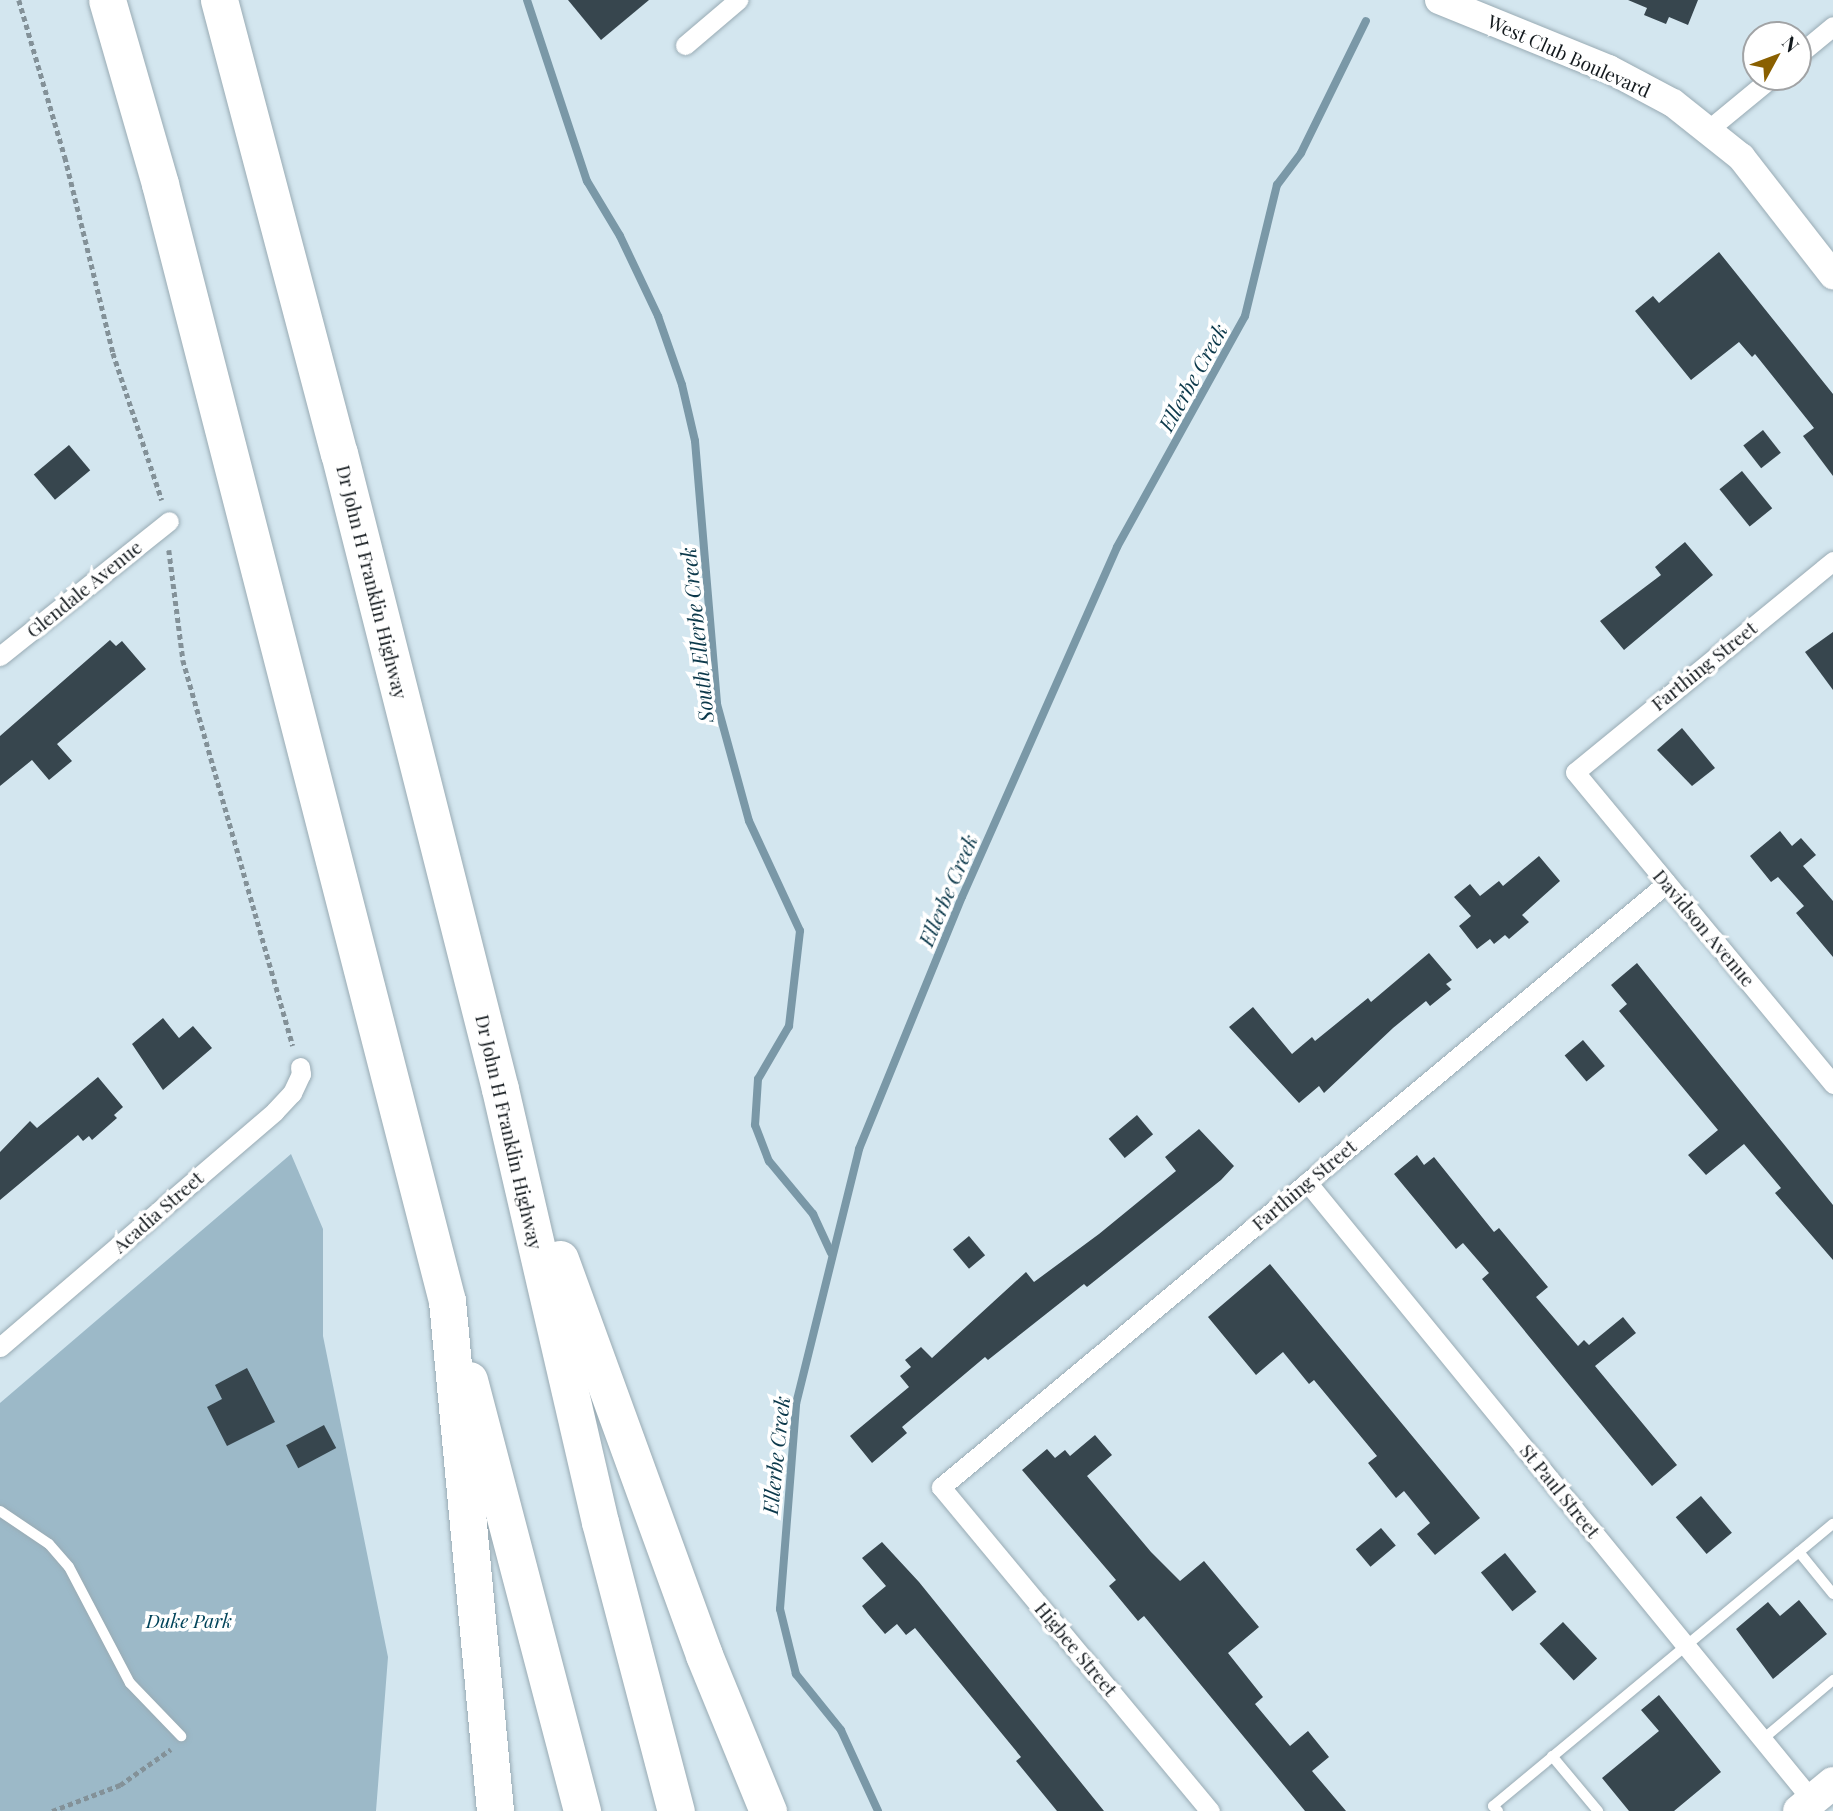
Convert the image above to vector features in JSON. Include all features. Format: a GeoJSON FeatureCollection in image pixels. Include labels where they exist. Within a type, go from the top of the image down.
{"type":"FeatureCollection","features":[{"type":"Feature","properties":{"kind":"highway"},"geometry":{"type":"LineString","coordinates":[[107,0],[160,184],[447,1301],[490,1450],[582,1811]]}},
{"type":"Feature","properties":{"kind":"highway","name":"Dr John H Franklin Highway"},"geometry":{"type":"LineString","coordinates":[[219,0],[339,453],[500,1089],[600,1522],[676,1811]]}},
{"type":"Feature","properties":{"kind":"highway"},"geometry":{"type":"LineString","coordinates":[[500,1089],[704,1655],[768,1811]]}},
{"type":"Feature","properties":{"kind":"highway"},"geometry":{"type":"LineString","coordinates":[[447,1301],[495,1811]]}},
{"type":"Feature","properties":{"kind":"street"},"geometry":{"type":"LineString","coordinates":[[685,45],[738,0]]}},
{"type":"Feature","properties":{"kind":"street","name":"West Club Boulevard"},"geometry":{"type":"LineString","coordinates":[[1438,0],[1609,69],[1673,103],[1741,157],[1833,275]]}},
{"type":"Feature","properties":{"kind":"street"},"geometry":{"type":"LineString","coordinates":[[1812,43],[1833,26]]}},
{"type":"Feature","properties":{"kind":"street"},"geometry":{"type":"LineString","coordinates":[[1709,129],[1755,91]]}},
{"type":"Feature","properties":{"kind":"street","name":"Glendale Avenue"},"geometry":{"type":"LineString","coordinates":[[0,656],[169,521]]}},
{"type":"Feature","properties":{"kind":"street","name":"Farthing Street"},"geometry":{"type":"LineString","coordinates":[[1575,772],[1833,561]]}},
{"type":"Feature","properties":{"kind":"street","name":"Davidson Avenue"},"geometry":{"type":"LineString","coordinates":[[1575,772],[1833,1084]]}},
{"type":"Feature","properties":{"kind":"street","name":"Farthing Street"},"geometry":{"type":"LineString","coordinates":[[941,1487],[1667,883]]}},
{"type":"Feature","properties":{"kind":"street","name":"Acadia Street"},"geometry":{"type":"LineString","coordinates":[[0,1347],[275,1111],[292,1093],[301,1074],[300,1067]]}},
{"type":"Feature","properties":{"kind":"street","name":"St Paul Street"},"geometry":{"type":"LineString","coordinates":[[1307,1182],[1815,1801]]}},
{"type":"Feature","properties":{"kind":"street","name":"Higbee Street"},"geometry":{"type":"LineString","coordinates":[[941,1487],[1210,1811]]}},
{"type":"Feature","properties":{"kind":"lane"},"geometry":{"type":"LineString","coordinates":[[0,1511],[49,1544],[69,1567],[130,1683],[181,1736]]}},
{"type":"Feature","properties":{"kind":"lane"},"geometry":{"type":"LineString","coordinates":[[1498,1811],[1493,1806],[1685,1643],[1833,1524]]}},
{"type":"Feature","properties":{"kind":"lane"},"geometry":{"type":"LineString","coordinates":[[1799,1552],[1833,1594]]}},
{"type":"Feature","properties":{"kind":"lane"},"geometry":{"type":"LineString","coordinates":[[1763,1739],[1833,1680]]}},
{"type":"Feature","properties":{"kind":"lane"},"geometry":{"type":"LineString","coordinates":[[1552,1756],[1598,1811]]}},
{"type":"Feature","properties":{"kind":"path"},"geometry":{"type":"LineString","coordinates":[[52,1811],[120,1785],[170,1750],[181,1736]]}},
{"type":"Feature","properties":{"kind":"green space","name":"Duke Park"},"geometry":{"type":"Polygon","coordinates":[[[291,1154],[323,1229],[323,1336],[388,1657],[376,1811],[0,1811],[0,1403],[291,1154]]]}},
{"type":"Feature","properties":{"kind":"building"},"geometry":{"type":"Polygon","coordinates":[[[568,0],[649,0],[601,40],[568,0]]]}},
{"type":"Feature","properties":{"kind":"building"},"geometry":{"type":"Polygon","coordinates":[[[1628,0],[1698,0],[1688,25],[1669,17],[1666,24],[1644,15],[1647,8],[1628,0]]]}},
{"type":"Feature","properties":{"kind":"building"},"geometry":{"type":"Polygon","coordinates":[[[1719,252],[1833,394],[1833,476],[1803,436],[1814,428],[1755,354],[1752,357],[1739,342],[1691,380],[1635,311],[1653,296],[1659,303],[1719,252]]]}},
{"type":"Feature","properties":{"kind":"building"},"geometry":{"type":"Polygon","coordinates":[[[1763,430],[1781,453],[1761,468],[1743,445],[1763,430]]]}},
{"type":"Feature","properties":{"kind":"building"},"geometry":{"type":"Polygon","coordinates":[[[69,445],[90,470],[55,500],[34,475],[69,445]]]}},
{"type":"Feature","properties":{"kind":"building"},"geometry":{"type":"Polygon","coordinates":[[[1742,471],[1772,508],[1750,527],[1719,489],[1742,471]]]}},
{"type":"Feature","properties":{"kind":"building"},"geometry":{"type":"Polygon","coordinates":[[[1685,542],[1713,575],[1624,650],[1600,621],[1661,575],[1655,567],[1685,542]]]}},
{"type":"Feature","properties":{"kind":"building"},"geometry":{"type":"Polygon","coordinates":[[[1833,632],[1833,690],[1805,652],[1833,632]]]}},
{"type":"Feature","properties":{"kind":"building"},"geometry":{"type":"Polygon","coordinates":[[[110,640],[116,646],[122,641],[146,669],[57,744],[72,761],[49,780],[32,760],[0,786],[0,736],[110,640]]]}},
{"type":"Feature","properties":{"kind":"building"},"geometry":{"type":"Polygon","coordinates":[[[1682,728],[1715,768],[1692,786],[1657,750],[1682,728]]]}},
{"type":"Feature","properties":{"kind":"building"},"geometry":{"type":"Polygon","coordinates":[[[1780,831],[1792,846],[1801,838],[1816,855],[1803,866],[1833,901],[1833,957],[1796,913],[1804,906],[1778,877],[1771,882],[1750,856],[1780,831]]]}},
{"type":"Feature","properties":{"kind":"building"},"geometry":{"type":"Polygon","coordinates":[[[1539,856],[1560,881],[1522,915],[1529,922],[1509,939],[1505,935],[1494,944],[1490,939],[1477,949],[1459,926],[1471,916],[1454,897],[1470,884],[1480,896],[1499,881],[1503,886],[1539,856]]]}},
{"type":"Feature","properties":{"kind":"building"},"geometry":{"type":"Polygon","coordinates":[[[1429,953],[1452,980],[1446,984],[1451,989],[1430,1006],[1426,1001],[1393,1028],[1324,1093],[1319,1086],[1299,1103],[1229,1027],[1253,1007],[1292,1054],[1312,1037],[1315,1041],[1368,998],[1371,1002],[1429,953]]]}},
{"type":"Feature","properties":{"kind":"building"},"geometry":{"type":"Polygon","coordinates":[[[1637,963],[1833,1205],[1833,1260],[1775,1193],[1781,1188],[1744,1144],[1706,1175],[1688,1155],[1718,1130],[1619,1011],[1627,1004],[1611,985],[1637,963]]]}},
{"type":"Feature","properties":{"kind":"building"},"geometry":{"type":"Polygon","coordinates":[[[163,1018],[179,1038],[193,1026],[212,1048],[163,1090],[132,1044],[163,1018]]]}},
{"type":"Feature","properties":{"kind":"building"},"geometry":{"type":"Polygon","coordinates":[[[1583,1040],[1605,1066],[1586,1081],[1565,1055],[1583,1040]]]}},
{"type":"Feature","properties":{"kind":"building"},"geometry":{"type":"Polygon","coordinates":[[[98,1077],[123,1107],[114,1115],[117,1118],[92,1140],[89,1136],[83,1141],[78,1135],[0,1200],[0,1152],[30,1121],[37,1128],[98,1077]]]}},
{"type":"Feature","properties":{"kind":"building"},"geometry":{"type":"Polygon","coordinates":[[[1137,1115],[1153,1134],[1125,1158],[1109,1139],[1137,1115]]]}},
{"type":"Feature","properties":{"kind":"building"},"geometry":{"type":"Polygon","coordinates":[[[1199,1129],[1234,1166],[1221,1180],[1087,1287],[1084,1284],[988,1360],[985,1357],[902,1427],[907,1433],[872,1463],[850,1436],[909,1387],[900,1376],[911,1367],[905,1360],[921,1347],[932,1358],[1026,1272],[1034,1282],[1099,1234],[1176,1171],[1165,1157],[1199,1129]]]}},
{"type":"Feature","properties":{"kind":"building"},"geometry":{"type":"Polygon","coordinates":[[[1417,1155],[1424,1165],[1434,1157],[1494,1232],[1499,1228],[1548,1287],[1536,1297],[1578,1346],[1584,1340],[1589,1345],[1623,1317],[1636,1333],[1595,1366],[1677,1465],[1652,1486],[1482,1279],[1489,1273],[1463,1243],[1456,1249],[1394,1174],[1417,1155]]]}},
{"type":"Feature","properties":{"kind":"building"},"geometry":{"type":"Polygon","coordinates":[[[969,1236],[985,1255],[969,1269],[953,1249],[969,1236]]]}},
{"type":"Feature","properties":{"kind":"building"},"geometry":{"type":"Polygon","coordinates":[[[1270,1264],[1480,1518],[1435,1555],[1417,1534],[1430,1523],[1404,1491],[1396,1498],[1368,1463],[1377,1456],[1314,1380],[1309,1384],[1283,1352],[1256,1375],[1208,1317],[1270,1264]]]}},
{"type":"Feature","properties":{"kind":"building"},"geometry":{"type":"Polygon","coordinates":[[[247,1368],[275,1422],[227,1446],[207,1407],[222,1399],[215,1385],[247,1368]]]}},
{"type":"Feature","properties":{"kind":"building"},"geometry":{"type":"Polygon","coordinates":[[[324,1425],[336,1448],[298,1468],[286,1445],[324,1425]]]}},
{"type":"Feature","properties":{"kind":"building"},"geometry":{"type":"Polygon","coordinates":[[[1095,1435],[1112,1455],[1087,1476],[1151,1552],[1180,1581],[1204,1561],[1259,1627],[1228,1653],[1263,1697],[1255,1704],[1290,1746],[1308,1731],[1329,1757],[1312,1771],[1346,1811],[1305,1811],[1144,1616],[1138,1621],[1109,1586],[1116,1580],[1022,1470],[1047,1449],[1055,1458],[1065,1450],[1070,1456],[1095,1435]]]}},
{"type":"Feature","properties":{"kind":"building"},"geometry":{"type":"Polygon","coordinates":[[[1701,1496],[1732,1533],[1707,1554],[1676,1517],[1701,1496]]]}},
{"type":"Feature","properties":{"kind":"building"},"geometry":{"type":"Polygon","coordinates":[[[1381,1528],[1396,1546],[1371,1567],[1356,1549],[1381,1528]]]}},
{"type":"Feature","properties":{"kind":"building"},"geometry":{"type":"Polygon","coordinates":[[[882,1542],[919,1582],[1104,1811],[1057,1811],[1016,1761],[1021,1757],[915,1628],[906,1635],[897,1624],[885,1634],[868,1614],[862,1606],[886,1586],[862,1558],[882,1542]]]}},
{"type":"Feature","properties":{"kind":"building"},"geometry":{"type":"Polygon","coordinates":[[[1505,1553],[1536,1592],[1512,1611],[1481,1573],[1505,1553]]]}},
{"type":"Feature","properties":{"kind":"building"},"geometry":{"type":"Polygon","coordinates":[[[1799,1600],[1827,1634],[1773,1679],[1736,1629],[1768,1602],[1780,1616],[1799,1600]]]}},
{"type":"Feature","properties":{"kind":"building"},"geometry":{"type":"Polygon","coordinates":[[[1563,1622],[1597,1659],[1574,1680],[1540,1644],[1563,1622]]]}},
{"type":"Feature","properties":{"kind":"building"},"geometry":{"type":"Polygon","coordinates":[[[1659,1695],[1721,1772],[1674,1811],[1629,1811],[1602,1778],[1659,1731],[1641,1710],[1659,1695]]]}},
{"type":"Feature","properties":{"kind":"waterway","name":"South Ellerbe Creek"},"geometry":{"type":"LineString","coordinates":[[527,0],[587,181],[620,236],[658,316],[682,385],[695,441],[717,704],[749,821],[800,931],[789,1026],[758,1079],[755,1125],[769,1161],[813,1214],[831,1253]]}},
{"type":"Feature","properties":{"kind":"waterway","name":"Ellerbe Creek"},"geometry":{"type":"LineString","coordinates":[[878,1811],[841,1730],[796,1674],[780,1609],[796,1404],[859,1149],[962,897],[1117,547],[1245,316],[1277,185],[1301,153],[1366,21]]}}]}
